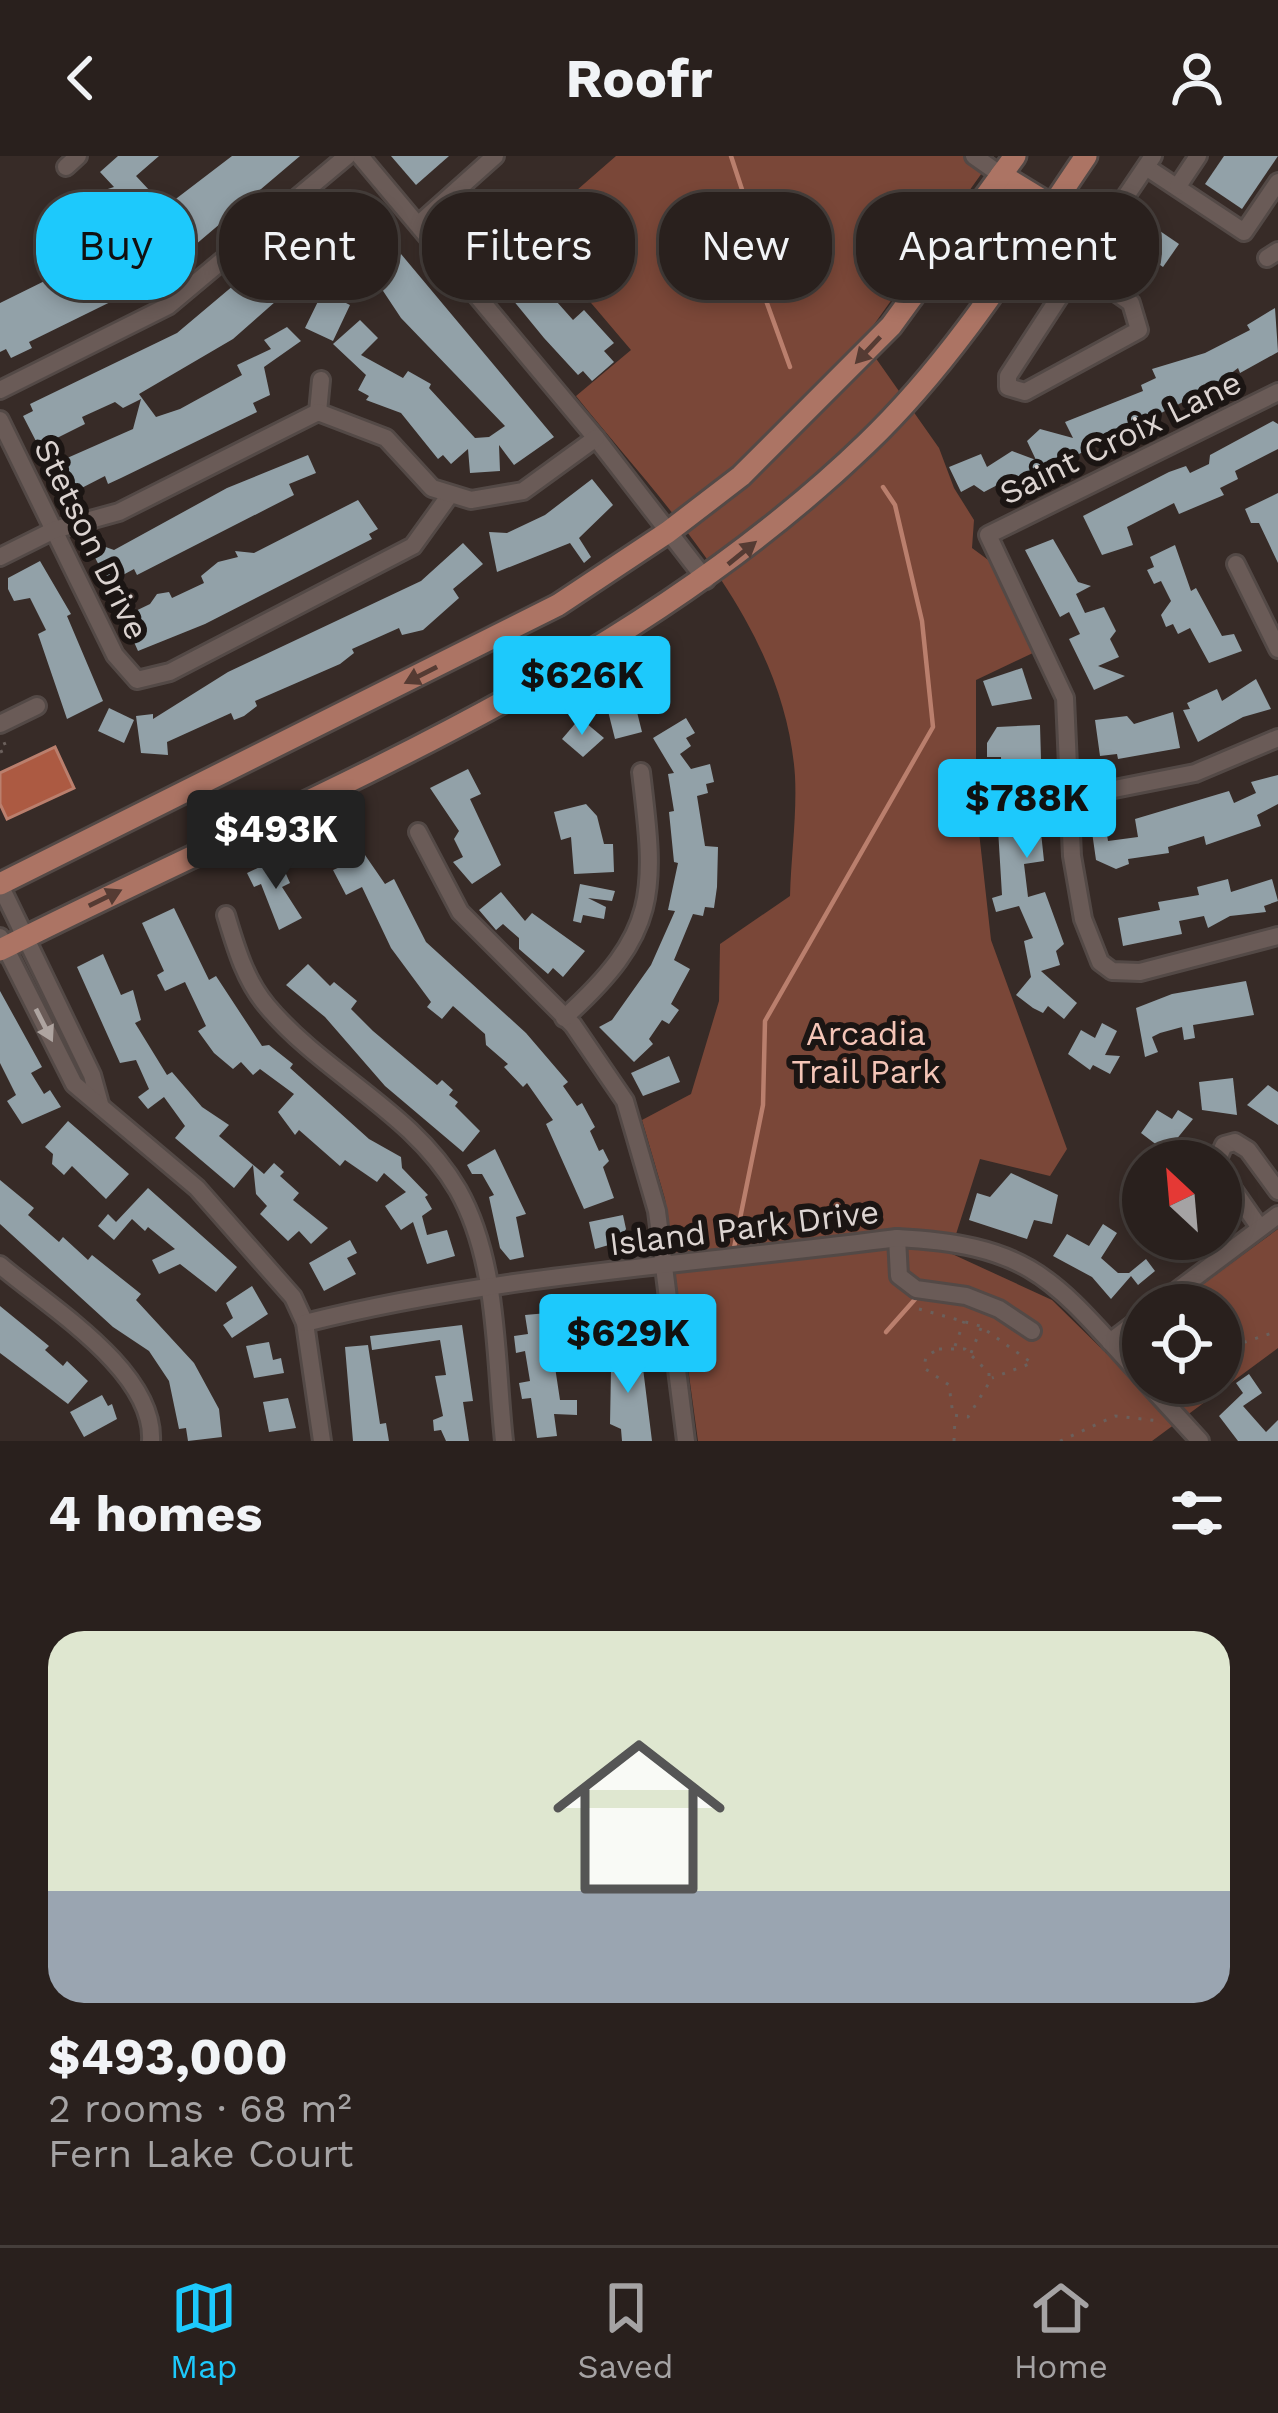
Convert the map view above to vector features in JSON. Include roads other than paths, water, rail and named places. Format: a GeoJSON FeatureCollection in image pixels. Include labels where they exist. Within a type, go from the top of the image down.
{"type":"FeatureCollection","features":[{"type":"Feature","properties":{"kind":"main road"},"geometry":{"type":"LineString","coordinates":[[0,884],[557,605],[668,532],[741,476],[836,385],[890,326],[1015,156]]}},
{"type":"Feature","properties":{"kind":"main road"},"geometry":{"type":"LineString","coordinates":[[1062,192],[1086,156]]}},
{"type":"Feature","properties":{"kind":"main road"},"geometry":{"type":"LineString","coordinates":[[1001,175],[1029,192]]}},
{"type":"Feature","properties":{"kind":"main road"},"geometry":{"type":"LineString","coordinates":[[8,943],[454,727],[591,653],[706,580],[869,442],[965,334],[988,300]]}},
{"type":"Feature","properties":{"kind":"street"},"geometry":{"type":"LineString","coordinates":[[0,390],[168,306],[347,156]]}},
{"type":"Feature","properties":{"kind":"street"},"geometry":{"type":"LineString","coordinates":[[360,156],[596,438],[706,580]]}},
{"type":"Feature","properties":{"kind":"street"},"geometry":{"type":"LineString","coordinates":[[419,224],[495,156]]}},
{"type":"Feature","properties":{"kind":"street"},"geometry":{"type":"LineString","coordinates":[[974,156],[1001,175]]}},
{"type":"Feature","properties":{"kind":"street"},"geometry":{"type":"LineString","coordinates":[[1178,186],[1198,156]]}},
{"type":"Feature","properties":{"kind":"street"},"geometry":{"type":"LineString","coordinates":[[1128,192],[1149,161],[1244,232],[1270,211],[1278,182]]}},
{"type":"Feature","properties":{"kind":"street"},"geometry":{"type":"LineString","coordinates":[[1081,268],[1131,303],[1139,329],[1025,392],[1014,391],[1008,376],[1081,268]]}},
{"type":"Feature","properties":{"kind":"street"},"geometry":{"type":"LineString","coordinates":[[318,412],[322,380]]}},
{"type":"Feature","properties":{"kind":"street","name":"Saint Croix Lane"},"geometry":{"type":"LineString","coordinates":[[1069,798],[1065,698],[988,535],[1278,392]]}},
{"type":"Feature","properties":{"kind":"street"},"geometry":{"type":"LineString","coordinates":[[0,557],[54,530],[119,512],[318,412],[386,438],[433,488],[449,496],[496,499],[523,491],[596,438]]}},
{"type":"Feature","properties":{"kind":"street","name":"Stetson Drive"},"geometry":{"type":"LineString","coordinates":[[0,420],[115,655],[137,680],[170,671],[391,560],[413,546],[449,496]]}},
{"type":"Feature","properties":{"kind":"street"},"geometry":{"type":"LineString","coordinates":[[1236,564],[1278,650]]}},
{"type":"Feature","properties":{"kind":"street"},"geometry":{"type":"LineString","coordinates":[[0,724],[37,706]]}},
{"type":"Feature","properties":{"kind":"street"},"geometry":{"type":"LineString","coordinates":[[1278,738],[1195,773],[1069,798],[1084,919],[1100,962],[1112,971],[1140,972],[1278,936]]}},
{"type":"Feature","properties":{"kind":"street"},"geometry":{"type":"LineString","coordinates":[[565,1018],[602,984],[638,935],[650,896],[641,772]]}},
{"type":"Feature","properties":{"kind":"street"},"geometry":{"type":"LineString","coordinates":[[418,832],[460,912],[565,1018],[602,1063],[631,1115],[657,1211],[686,1441]]}},
{"type":"Feature","properties":{"kind":"street"},"geometry":{"type":"LineString","coordinates":[[0,884],[8,943],[74,1084],[197,1188],[279,1277],[305,1323],[322,1441]]}},
{"type":"Feature","properties":{"kind":"street"},"geometry":{"type":"LineString","coordinates":[[226,916],[243,969],[266,1004],[413,1132],[457,1189],[483,1253],[504,1441]]}},
{"type":"Feature","properties":{"kind":"street"},"geometry":{"type":"LineString","coordinates":[[1242,1146],[1278,1191]]}},
{"type":"Feature","properties":{"kind":"street"},"geometry":{"type":"LineString","coordinates":[[1242,1202],[1260,1228]]}},
{"type":"Feature","properties":{"kind":"street"},"geometry":{"type":"LineString","coordinates":[[1187,1284],[1278,1215]]}},
{"type":"Feature","properties":{"kind":"street"},"geometry":{"type":"LineString","coordinates":[[897,1238],[899,1276],[916,1289],[966,1296],[1032,1331]]}},
{"type":"Feature","properties":{"kind":"street","name":"Island Park Drive"},"geometry":{"type":"LineString","coordinates":[[305,1323],[392,1301],[897,1238],[976,1245],[1021,1260],[1054,1281],[1122,1355]]}},
{"type":"Feature","properties":{"kind":"street"},"geometry":{"type":"LineString","coordinates":[[0,1265],[119,1367],[143,1400],[151,1441]]}},
{"type":"Feature","properties":{"kind":"street"},"geometry":{"type":"LineString","coordinates":[[1110,1342],[1122,1333]]}},
{"type":"Feature","properties":{"kind":"street","name":"Island Park Drive"},"geometry":{"type":"LineString","coordinates":[[1166,1404],[1200,1441]]}},
{"type":"Feature","properties":{"kind":"waterway"},"geometry":{"type":"LineString","coordinates":[[731,156],[752,220],[755,270],[790,367]]}},
{"type":"Feature","properties":{"kind":"waterway"},"geometry":{"type":"LineString","coordinates":[[733,1253],[763,1105],[765,1021],[933,727],[922,621],[895,505],[883,487]]}},
{"type":"Feature","properties":{"kind":"waterway"},"geometry":{"type":"LineString","coordinates":[[886,1332],[917,1297]]}},
{"type":"Feature","properties":{"kind":"park label","name":"Arcadia Trail Park"},"geometry":{"type":"Point","coordinates":[866,1052]}}]}
